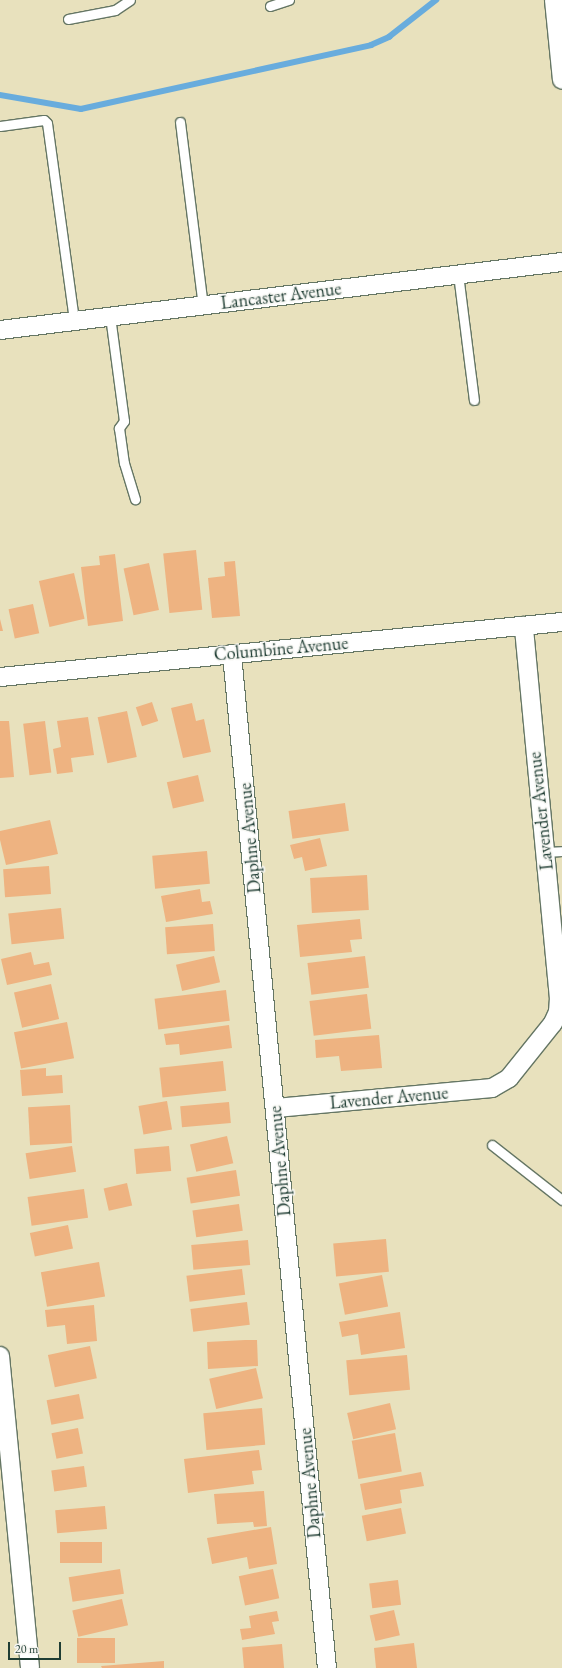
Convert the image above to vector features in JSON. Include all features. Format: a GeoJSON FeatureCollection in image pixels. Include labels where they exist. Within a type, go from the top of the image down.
{"type":"FeatureCollection","features":[{"type":"Feature","properties":{"kind":"street"},"geometry":{"type":"LineString","coordinates":[[554,0],[562,80]]}},
{"type":"Feature","properties":{"kind":"street","name":"Lancaster Avenue"},"geometry":{"type":"LineString","coordinates":[[0,330],[562,262]]}},
{"type":"Feature","properties":{"kind":"street","name":"Columbine Avenue"},"geometry":{"type":"LineString","coordinates":[[0,677],[562,622]]}},
{"type":"Feature","properties":{"kind":"street","name":"Lavender Avenue"},"geometry":{"type":"LineString","coordinates":[[276,1108],[483,1089],[497,1086],[509,1078],[546,1033],[558,1012],[559,999],[554,851],[524,626]]}},
{"type":"Feature","properties":{"kind":"street","name":"Daphne Avenue"},"geometry":{"type":"LineString","coordinates":[[232,654],[276,1108],[327,1668]]}},
{"type":"Feature","properties":{"kind":"street"},"geometry":{"type":"LineString","coordinates":[[0,1356],[30,1668]]}},
{"type":"Feature","properties":{"kind":"lane"},"geometry":{"type":"LineString","coordinates":[[68,18],[115,10],[130,0]]}},
{"type":"Feature","properties":{"kind":"lane"},"geometry":{"type":"LineString","coordinates":[[270,6],[289,0]]}},
{"type":"Feature","properties":{"kind":"lane"},"geometry":{"type":"LineString","coordinates":[[0,126],[44,120],[47,123],[74,321]]}},
{"type":"Feature","properties":{"kind":"lane"},"geometry":{"type":"LineString","coordinates":[[180,122],[203,306]]}},
{"type":"Feature","properties":{"kind":"lane"},"geometry":{"type":"LineString","coordinates":[[458,274],[474,400]]}},
{"type":"Feature","properties":{"kind":"lane"},"geometry":{"type":"LineString","coordinates":[[110,316],[124,421],[119,428],[124,463],[135,499]]}},
{"type":"Feature","properties":{"kind":"lane"},"geometry":{"type":"LineString","coordinates":[[492,1145],[562,1200]]}},
{"type":"Feature","properties":{"kind":"building"},"geometry":{"type":"Polygon","coordinates":[[[196,550],[202,610],[169,613],[163,553],[196,550]]]}},
{"type":"Feature","properties":{"kind":"building"},"geometry":{"type":"Polygon","coordinates":[[[115,554],[123,621],[88,626],[81,567],[100,565],[99,556],[115,554]]]}},
{"type":"Feature","properties":{"kind":"building"},"geometry":{"type":"Polygon","coordinates":[[[235,561],[240,616],[212,618],[208,578],[225,576],[224,562],[235,561]]]}},
{"type":"Feature","properties":{"kind":"building"},"geometry":{"type":"Polygon","coordinates":[[[149,563],[159,610],[134,615],[124,568],[149,563]]]}},
{"type":"Feature","properties":{"kind":"building"},"geometry":{"type":"Polygon","coordinates":[[[74,573],[85,619],[49,627],[39,581],[74,573]]]}},
{"type":"Feature","properties":{"kind":"building"},"geometry":{"type":"Polygon","coordinates":[[[33,604],[39,633],[15,639],[9,609],[33,604]]]}},
{"type":"Feature","properties":{"kind":"building"},"geometry":{"type":"Polygon","coordinates":[[[0,619],[3,631],[0,631],[0,619]]]}},
{"type":"Feature","properties":{"kind":"building"},"geometry":{"type":"Polygon","coordinates":[[[152,702],[158,721],[142,726],[136,707],[152,702]]]}},
{"type":"Feature","properties":{"kind":"building"},"geometry":{"type":"Polygon","coordinates":[[[192,703],[196,721],[204,719],[211,752],[183,758],[171,708],[192,703]]]}},
{"type":"Feature","properties":{"kind":"building"},"geometry":{"type":"Polygon","coordinates":[[[127,711],[137,757],[107,763],[98,717],[127,711]]]}},
{"type":"Feature","properties":{"kind":"building"},"geometry":{"type":"Polygon","coordinates":[[[88,717],[94,755],[71,758],[73,772],[57,774],[53,749],[61,747],[57,721],[88,717]]]}},
{"type":"Feature","properties":{"kind":"building"},"geometry":{"type":"Polygon","coordinates":[[[0,721],[9,721],[14,777],[0,778],[0,721]]]}},
{"type":"Feature","properties":{"kind":"building"},"geometry":{"type":"Polygon","coordinates":[[[45,721],[51,773],[30,775],[23,724],[45,721]]]}},
{"type":"Feature","properties":{"kind":"building"},"geometry":{"type":"Polygon","coordinates":[[[198,775],[204,801],[173,809],[167,782],[198,775]]]}},
{"type":"Feature","properties":{"kind":"building"},"geometry":{"type":"Polygon","coordinates":[[[345,803],[349,831],[292,839],[289,811],[345,803]]]}},
{"type":"Feature","properties":{"kind":"building"},"geometry":{"type":"Polygon","coordinates":[[[50,820],[58,854],[6,865],[0,840],[0,831],[50,820]]]}},
{"type":"Feature","properties":{"kind":"building"},"geometry":{"type":"Polygon","coordinates":[[[320,838],[327,866],[305,871],[302,857],[294,859],[290,845],[320,838]]]}},
{"type":"Feature","properties":{"kind":"building"},"geometry":{"type":"Polygon","coordinates":[[[207,851],[210,884],[155,889],[152,856],[207,851]]]}},
{"type":"Feature","properties":{"kind":"building"},"geometry":{"type":"Polygon","coordinates":[[[49,866],[51,894],[5,897],[3,869],[49,866]]]}},
{"type":"Feature","properties":{"kind":"building"},"geometry":{"type":"Polygon","coordinates":[[[367,875],[369,910],[312,913],[310,878],[367,875]]]}},
{"type":"Feature","properties":{"kind":"building"},"geometry":{"type":"Polygon","coordinates":[[[200,889],[202,902],[210,901],[213,914],[166,922],[161,896],[200,889]]]}},
{"type":"Feature","properties":{"kind":"building"},"geometry":{"type":"Polygon","coordinates":[[[61,908],[64,939],[12,944],[8,914],[61,908]]]}},
{"type":"Feature","properties":{"kind":"building"},"geometry":{"type":"Polygon","coordinates":[[[360,919],[362,939],[350,940],[352,952],[300,957],[297,925],[360,919]]]}},
{"type":"Feature","properties":{"kind":"building"},"geometry":{"type":"Polygon","coordinates":[[[213,924],[215,951],[167,954],[165,927],[213,924]]]}},
{"type":"Feature","properties":{"kind":"building"},"geometry":{"type":"Polygon","coordinates":[[[31,952],[34,965],[49,962],[52,975],[7,985],[1,959],[31,952]]]}},
{"type":"Feature","properties":{"kind":"building"},"geometry":{"type":"Polygon","coordinates":[[[214,956],[220,982],[182,991],[176,965],[214,956]]]}},
{"type":"Feature","properties":{"kind":"building"},"geometry":{"type":"Polygon","coordinates":[[[365,956],[369,988],[311,995],[307,963],[365,956]]]}},
{"type":"Feature","properties":{"kind":"building"},"geometry":{"type":"Polygon","coordinates":[[[51,984],[59,1019],[22,1028],[14,993],[51,984]]]}},
{"type":"Feature","properties":{"kind":"building"},"geometry":{"type":"Polygon","coordinates":[[[226,990],[230,1021],[158,1030],[155,999],[226,990]]]}},
{"type":"Feature","properties":{"kind":"building"},"geometry":{"type":"Polygon","coordinates":[[[367,994],[371,1029],[314,1036],[309,1001],[367,994]]]}},
{"type":"Feature","properties":{"kind":"building"},"geometry":{"type":"Polygon","coordinates":[[[67,1022],[74,1058],[21,1069],[14,1032],[67,1022]]]}},
{"type":"Feature","properties":{"kind":"building"},"geometry":{"type":"Polygon","coordinates":[[[229,1025],[232,1048],[180,1055],[179,1044],[166,1045],[164,1034],[229,1025]]]}},
{"type":"Feature","properties":{"kind":"building"},"geometry":{"type":"Polygon","coordinates":[[[379,1035],[382,1068],[341,1071],[339,1056],[316,1058],[315,1040],[379,1035]]]}},
{"type":"Feature","properties":{"kind":"building"},"geometry":{"type":"Polygon","coordinates":[[[223,1061],[226,1091],[162,1098],[159,1068],[223,1061]]]}},
{"type":"Feature","properties":{"kind":"building"},"geometry":{"type":"Polygon","coordinates":[[[46,1068],[46,1076],[62,1075],[63,1093],[22,1096],[20,1070],[46,1068]]]}},
{"type":"Feature","properties":{"kind":"building"},"geometry":{"type":"Polygon","coordinates":[[[167,1101],[172,1130],[143,1135],[138,1106],[167,1101]]]}},
{"type":"Feature","properties":{"kind":"building"},"geometry":{"type":"Polygon","coordinates":[[[229,1102],[231,1123],[182,1127],[180,1106],[229,1102]]]}},
{"type":"Feature","properties":{"kind":"building"},"geometry":{"type":"Polygon","coordinates":[[[70,1105],[72,1143],[30,1145],[28,1107],[70,1105]]]}},
{"type":"Feature","properties":{"kind":"building"},"geometry":{"type":"Polygon","coordinates":[[[227,1136],[233,1163],[196,1172],[190,1145],[227,1136]]]}},
{"type":"Feature","properties":{"kind":"building"},"geometry":{"type":"Polygon","coordinates":[[[72,1146],[76,1172],[30,1179],[26,1153],[72,1146]]]}},
{"type":"Feature","properties":{"kind":"building"},"geometry":{"type":"Polygon","coordinates":[[[169,1146],[171,1171],[136,1174],[134,1149],[169,1146]]]}},
{"type":"Feature","properties":{"kind":"building"},"geometry":{"type":"Polygon","coordinates":[[[236,1170],[240,1196],[191,1204],[187,1178],[236,1170]]]}},
{"type":"Feature","properties":{"kind":"building"},"geometry":{"type":"Polygon","coordinates":[[[127,1183],[132,1205],[109,1211],[104,1188],[127,1183]]]}},
{"type":"Feature","properties":{"kind":"building"},"geometry":{"type":"Polygon","coordinates":[[[84,1189],[88,1218],[32,1226],[28,1197],[84,1189]]]}},
{"type":"Feature","properties":{"kind":"building"},"geometry":{"type":"Polygon","coordinates":[[[239,1204],[243,1231],[196,1237],[192,1211],[239,1204]]]}},
{"type":"Feature","properties":{"kind":"building"},"geometry":{"type":"Polygon","coordinates":[[[68,1225],[73,1248],[35,1257],[30,1233],[68,1225]]]}},
{"type":"Feature","properties":{"kind":"building"},"geometry":{"type":"Polygon","coordinates":[[[386,1239],[389,1272],[336,1276],[333,1244],[386,1239]]]}},
{"type":"Feature","properties":{"kind":"building"},"geometry":{"type":"Polygon","coordinates":[[[248,1240],[250,1265],[193,1270],[191,1245],[248,1240]]]}},
{"type":"Feature","properties":{"kind":"building"},"geometry":{"type":"Polygon","coordinates":[[[99,1262],[105,1296],[47,1307],[41,1272],[99,1262]]]}},
{"type":"Feature","properties":{"kind":"building"},"geometry":{"type":"Polygon","coordinates":[[[242,1269],[245,1295],[190,1302],[186,1276],[242,1269]]]}},
{"type":"Feature","properties":{"kind":"building"},"geometry":{"type":"Polygon","coordinates":[[[382,1275],[388,1306],[345,1315],[339,1283],[382,1275]]]}},
{"type":"Feature","properties":{"kind":"building"},"geometry":{"type":"Polygon","coordinates":[[[247,1302],[250,1325],[193,1332],[190,1309],[247,1302]]]}},
{"type":"Feature","properties":{"kind":"building"},"geometry":{"type":"Polygon","coordinates":[[[94,1305],[97,1341],[67,1344],[65,1325],[47,1327],[45,1310],[94,1305]]]}},
{"type":"Feature","properties":{"kind":"building"},"geometry":{"type":"Polygon","coordinates":[[[400,1312],[405,1348],[361,1355],[358,1334],[342,1337],[339,1322],[400,1312]]]}},
{"type":"Feature","properties":{"kind":"building"},"geometry":{"type":"Polygon","coordinates":[[[257,1340],[258,1366],[208,1369],[207,1342],[257,1340]]]}},
{"type":"Feature","properties":{"kind":"building"},"geometry":{"type":"Polygon","coordinates":[[[90,1346],[97,1378],[55,1387],[48,1355],[90,1346]]]}},
{"type":"Feature","properties":{"kind":"building"},"geometry":{"type":"Polygon","coordinates":[[[407,1355],[410,1390],[349,1395],[346,1360],[407,1355]]]}},
{"type":"Feature","properties":{"kind":"building"},"geometry":{"type":"Polygon","coordinates":[[[256,1368],[263,1398],[216,1409],[209,1379],[256,1368]]]}},
{"type":"Feature","properties":{"kind":"building"},"geometry":{"type":"Polygon","coordinates":[[[79,1394],[84,1419],[51,1425],[47,1400],[79,1394]]]}},
{"type":"Feature","properties":{"kind":"building"},"geometry":{"type":"Polygon","coordinates":[[[390,1403],[396,1429],[353,1439],[347,1413],[390,1403]]]}},
{"type":"Feature","properties":{"kind":"building"},"geometry":{"type":"Polygon","coordinates":[[[262,1408],[265,1445],[206,1450],[203,1413],[262,1408]]]}},
{"type":"Feature","properties":{"kind":"building"},"geometry":{"type":"Polygon","coordinates":[[[78,1428],[83,1454],[56,1459],[51,1433],[78,1428]]]}},
{"type":"Feature","properties":{"kind":"building"},"geometry":{"type":"Polygon","coordinates":[[[395,1433],[402,1471],[358,1479],[352,1441],[395,1433]]]}},
{"type":"Feature","properties":{"kind":"building"},"geometry":{"type":"Polygon","coordinates":[[[259,1450],[262,1470],[252,1471],[254,1484],[188,1493],[184,1459],[259,1450]]]}},
{"type":"Feature","properties":{"kind":"building"},"geometry":{"type":"Polygon","coordinates":[[[84,1466],[87,1487],[54,1491],[51,1471],[84,1466]]]}},
{"type":"Feature","properties":{"kind":"building"},"geometry":{"type":"Polygon","coordinates":[[[421,1472],[424,1486],[400,1490],[402,1503],[365,1510],[360,1484],[421,1472]]]}},
{"type":"Feature","properties":{"kind":"building"},"geometry":{"type":"Polygon","coordinates":[[[264,1491],[267,1526],[254,1527],[253,1522],[217,1524],[214,1494],[264,1491]]]}},
{"type":"Feature","properties":{"kind":"building"},"geometry":{"type":"Polygon","coordinates":[[[105,1506],[107,1529],[57,1533],[55,1510],[105,1506]]]}},
{"type":"Feature","properties":{"kind":"building"},"geometry":{"type":"Polygon","coordinates":[[[401,1508],[406,1534],[367,1541],[362,1516],[401,1508]]]}},
{"type":"Feature","properties":{"kind":"building"},"geometry":{"type":"Polygon","coordinates":[[[271,1527],[277,1564],[249,1569],[247,1557],[212,1564],[207,1538],[271,1527]]]}},
{"type":"Feature","properties":{"kind":"building"},"geometry":{"type":"Polygon","coordinates":[[[60,1542],[102,1542],[102,1563],[60,1563],[60,1542]]]}},
{"type":"Feature","properties":{"kind":"building"},"geometry":{"type":"Polygon","coordinates":[[[120,1569],[124,1594],[73,1602],[69,1577],[120,1569]]]}},
{"type":"Feature","properties":{"kind":"building"},"geometry":{"type":"Polygon","coordinates":[[[273,1569],[279,1598],[245,1606],[239,1576],[273,1569]]]}},
{"type":"Feature","properties":{"kind":"building"},"geometry":{"type":"Polygon","coordinates":[[[398,1580],[401,1605],[372,1608],[369,1584],[398,1580]]]}},
{"type":"Feature","properties":{"kind":"building"},"geometry":{"type":"Polygon","coordinates":[[[122,1599],[128,1625],[78,1637],[72,1610],[122,1599]]]}},
{"type":"Feature","properties":{"kind":"building"},"geometry":{"type":"Polygon","coordinates":[[[394,1610],[400,1635],[375,1641],[370,1616],[394,1610]]]}},
{"type":"Feature","properties":{"kind":"building"},"geometry":{"type":"Polygon","coordinates":[[[277,1611],[279,1621],[272,1622],[275,1634],[242,1640],[240,1629],[251,1628],[249,1616],[277,1611]]]}},
{"type":"Feature","properties":{"kind":"building"},"geometry":{"type":"Polygon","coordinates":[[[77,1638],[115,1638],[115,1663],[77,1663],[77,1638]]]}},
{"type":"Feature","properties":{"kind":"building"},"geometry":{"type":"Polygon","coordinates":[[[414,1643],[417,1668],[376,1668],[374,1648],[414,1643]]]}},
{"type":"Feature","properties":{"kind":"building"},"geometry":{"type":"Polygon","coordinates":[[[282,1644],[284,1668],[244,1668],[242,1647],[282,1644]]]}},
{"type":"Feature","properties":{"kind":"building"},"geometry":{"type":"Polygon","coordinates":[[[164,1661],[164,1668],[102,1668],[101,1666],[164,1661]]]}},
{"type":"Feature","properties":{"kind":"waterway"},"geometry":{"type":"LineString","coordinates":[[0,95],[81,109],[371,45],[389,37],[436,0]]}}]}
